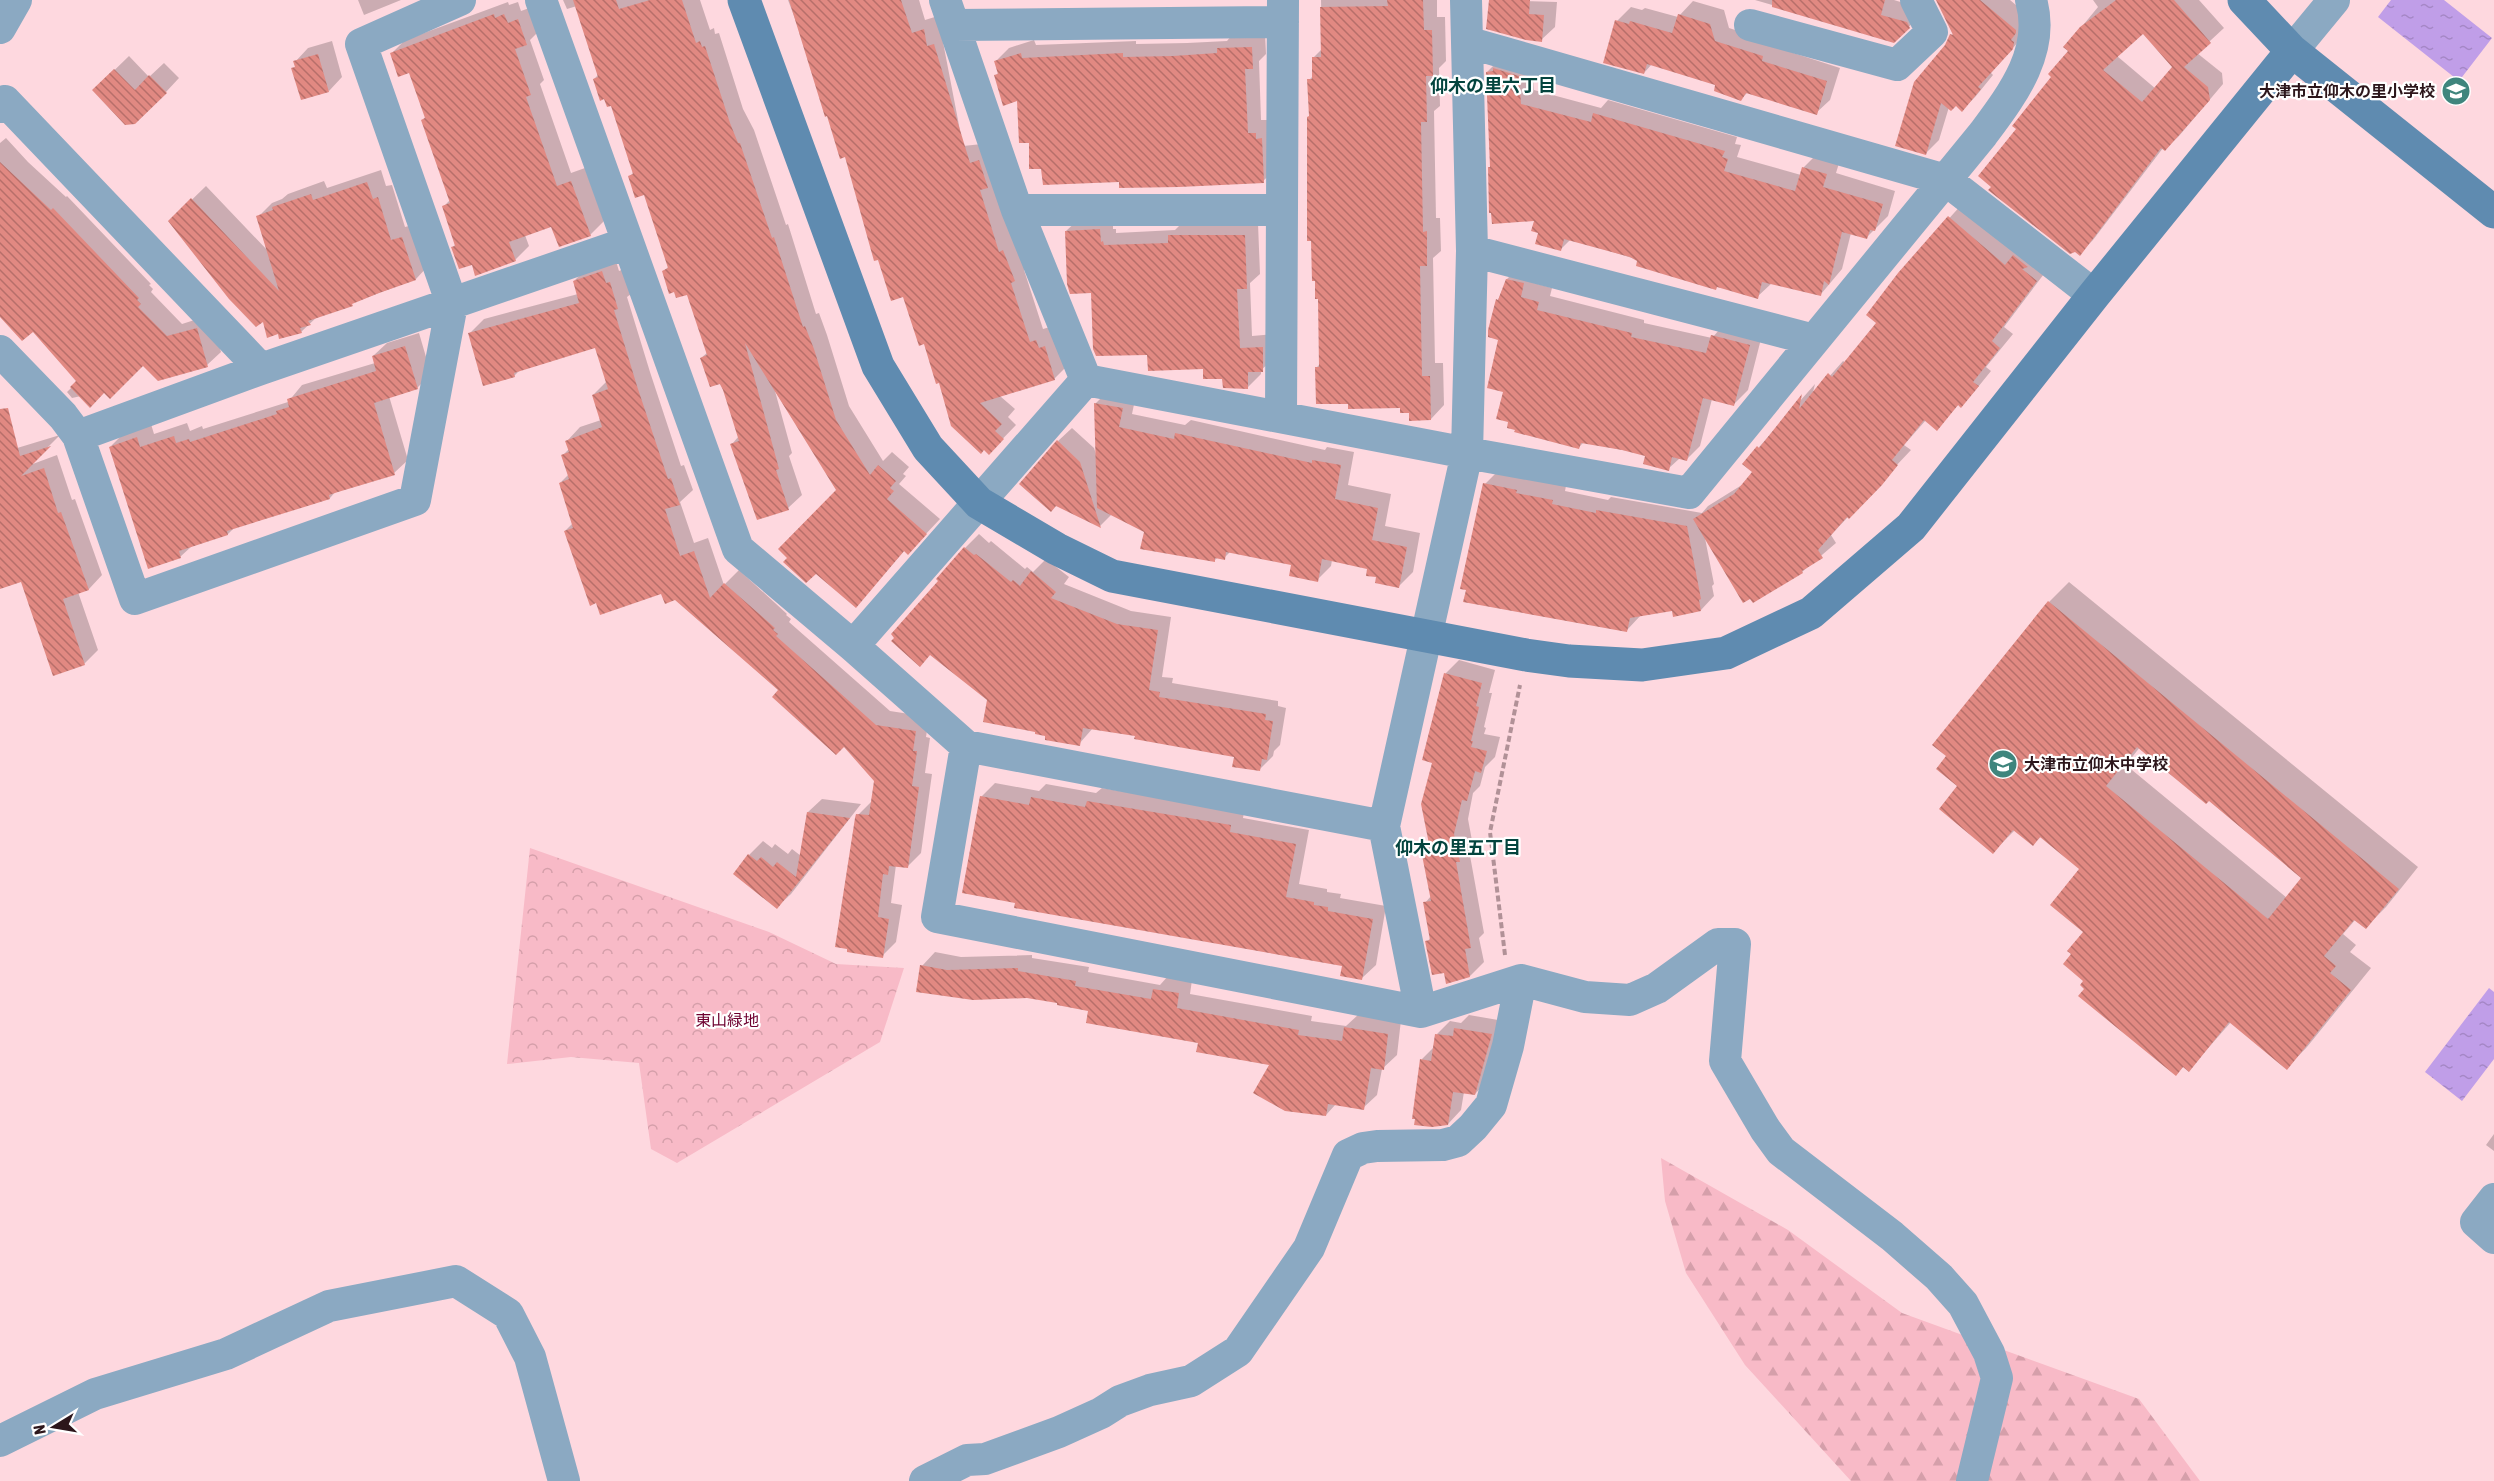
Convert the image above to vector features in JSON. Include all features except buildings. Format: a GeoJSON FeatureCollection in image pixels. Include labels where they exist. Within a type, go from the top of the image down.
{"type":"FeatureCollection","features":[{"type":"Feature","properties":{"kind":"street"},"geometry":{"type":"LineString","coordinates":[[0,28],[16,0]]}},
{"type":"Feature","properties":{"kind":"street"},"geometry":{"type":"LineString","coordinates":[[0,351],[63,416],[78,436],[135,599],[416,501],[452,304],[362,44],[460,0]]}},
{"type":"Feature","properties":{"kind":"street"},"geometry":{"type":"LineString","coordinates":[[541,0],[738,549],[966,746],[1384,826]]}},
{"type":"Feature","properties":{"kind":"street"},"geometry":{"type":"LineString","coordinates":[[744,0],[878,366],[928,448],[979,503],[1057,549],[1112,576],[1526,655],[1569,661],[1642,664],[1726,653],[1811,613],[1911,526],[2094,295],[2334,0]]}},
{"type":"Feature","properties":{"kind":"street"},"geometry":{"type":"LineString","coordinates":[[1421,1012],[1384,826],[1467,453],[1472,251],[1466,0]]}},
{"type":"Feature","properties":{"kind":"street"},"geometry":{"type":"LineString","coordinates":[[1750,25],[1897,65],[1932,32],[1916,0]]}},
{"type":"Feature","properties":{"kind":"street"},"geometry":{"type":"LineString","coordinates":[[1086,380],[1689,493],[1946,180],[2007,102],[2026,70],[2035,12],[2031,0]]}},
{"type":"Feature","properties":{"kind":"street"},"geometry":{"type":"LineString","coordinates":[[2244,0],[2292,51],[2494,212]]}},
{"type":"Feature","properties":{"kind":"street"},"geometry":{"type":"LineString","coordinates":[[1086,380],[1017,210],[949,13],[1283,11],[1281,416]]}},
{"type":"Feature","properties":{"kind":"street"},"geometry":{"type":"LineString","coordinates":[[1467,42],[1946,180],[2094,295]]}},
{"type":"Feature","properties":{"kind":"street"},"geometry":{"type":"LineString","coordinates":[[0,107],[5,101],[261,369]]}},
{"type":"Feature","properties":{"kind":"street"},"geometry":{"type":"LineString","coordinates":[[1017,210],[1282,210]]}},
{"type":"Feature","properties":{"kind":"street"},"geometry":{"type":"LineString","coordinates":[[78,436],[261,369],[627,243]]}},
{"type":"Feature","properties":{"kind":"street"},"geometry":{"type":"LineString","coordinates":[[1472,251],[1814,340]]}},
{"type":"Feature","properties":{"kind":"street"},"geometry":{"type":"LineString","coordinates":[[853,646],[1086,380]]}},
{"type":"Feature","properties":{"kind":"street"},"geometry":{"type":"LineString","coordinates":[[966,746],[937,917],[1421,1012],[1515,982],[1585,997],[1630,1000],[1657,988],[1718,944],[1735,944],[1725,1061],[1765,1129],[1781,1151],[1892,1236],[1939,1276],[1963,1304],[1989,1353],[1997,1378],[1972,1481]]}},
{"type":"Feature","properties":{"kind":"street"},"geometry":{"type":"LineString","coordinates":[[925,1481],[967,1460],[985,1459],[1059,1432],[1101,1413],[1120,1401],[1150,1390],[1191,1381],[1238,1351],[1309,1248],[1348,1155],[1363,1148],[1377,1146],[1443,1145],[1458,1141],[1491,1105],[1508,1046],[1515,982]]}},
{"type":"Feature","properties":{"kind":"street"},"geometry":{"type":"LineString","coordinates":[[2494,1199],[2475,1222],[2494,1238]]}},
{"type":"Feature","properties":{"kind":"street"},"geometry":{"type":"LineString","coordinates":[[0,1441],[95,1394],[226,1354],[329,1306],[456,1281],[508,1314],[530,1358],[564,1481]]}},
{"type":"Feature","properties":{"kind":"path"},"geometry":{"type":"LineString","coordinates":[[1515,982],[1490,832],[1526,655]]}},
{"type":"Feature","properties":{"kind":"green space","name":"東山緑地"},"geometry":{"type":"Polygon","coordinates":[[[530,848],[769,932],[836,964],[904,968],[880,1042],[677,1163],[651,1149],[639,1063],[571,1057],[507,1064],[530,848]]]}},
{"type":"Feature","properties":{"kind":"green space"},"geometry":{"type":"Polygon","coordinates":[[[1661,1158],[1788,1230],[1902,1313],[2139,1399],[2200,1481],[1851,1481],[1745,1365],[1686,1273],[1665,1201],[1661,1158]]]}},
{"type":"Feature","properties":{"kind":"water"},"geometry":{"type":"Polygon","coordinates":[[[2391,0],[2444,0],[2492,38],[2459,81],[2378,17],[2391,0]]]}},
{"type":"Feature","properties":{"kind":"water"},"geometry":{"type":"Polygon","coordinates":[[[2489,988],[2494,992],[2494,1059],[2462,1101],[2425,1072],[2489,988]]]}},
{"type":"Feature","properties":{"kind":"place","name":"大津市立仰木の里小学校"},"geometry":{"type":"Point","coordinates":[2456,91]}},
{"type":"Feature","properties":{"kind":"place","name":"大津市立仰木中学校"},"geometry":{"type":"Point","coordinates":[2003,764]}},
{"type":"Feature","properties":{"kind":"district","name":"仰木の里六丁目"},"geometry":{"type":"Point","coordinates":[1493,86]}},
{"type":"Feature","properties":{"kind":"district","name":"仰木の里五丁目"},"geometry":{"type":"Point","coordinates":[1458,848]}}]}
